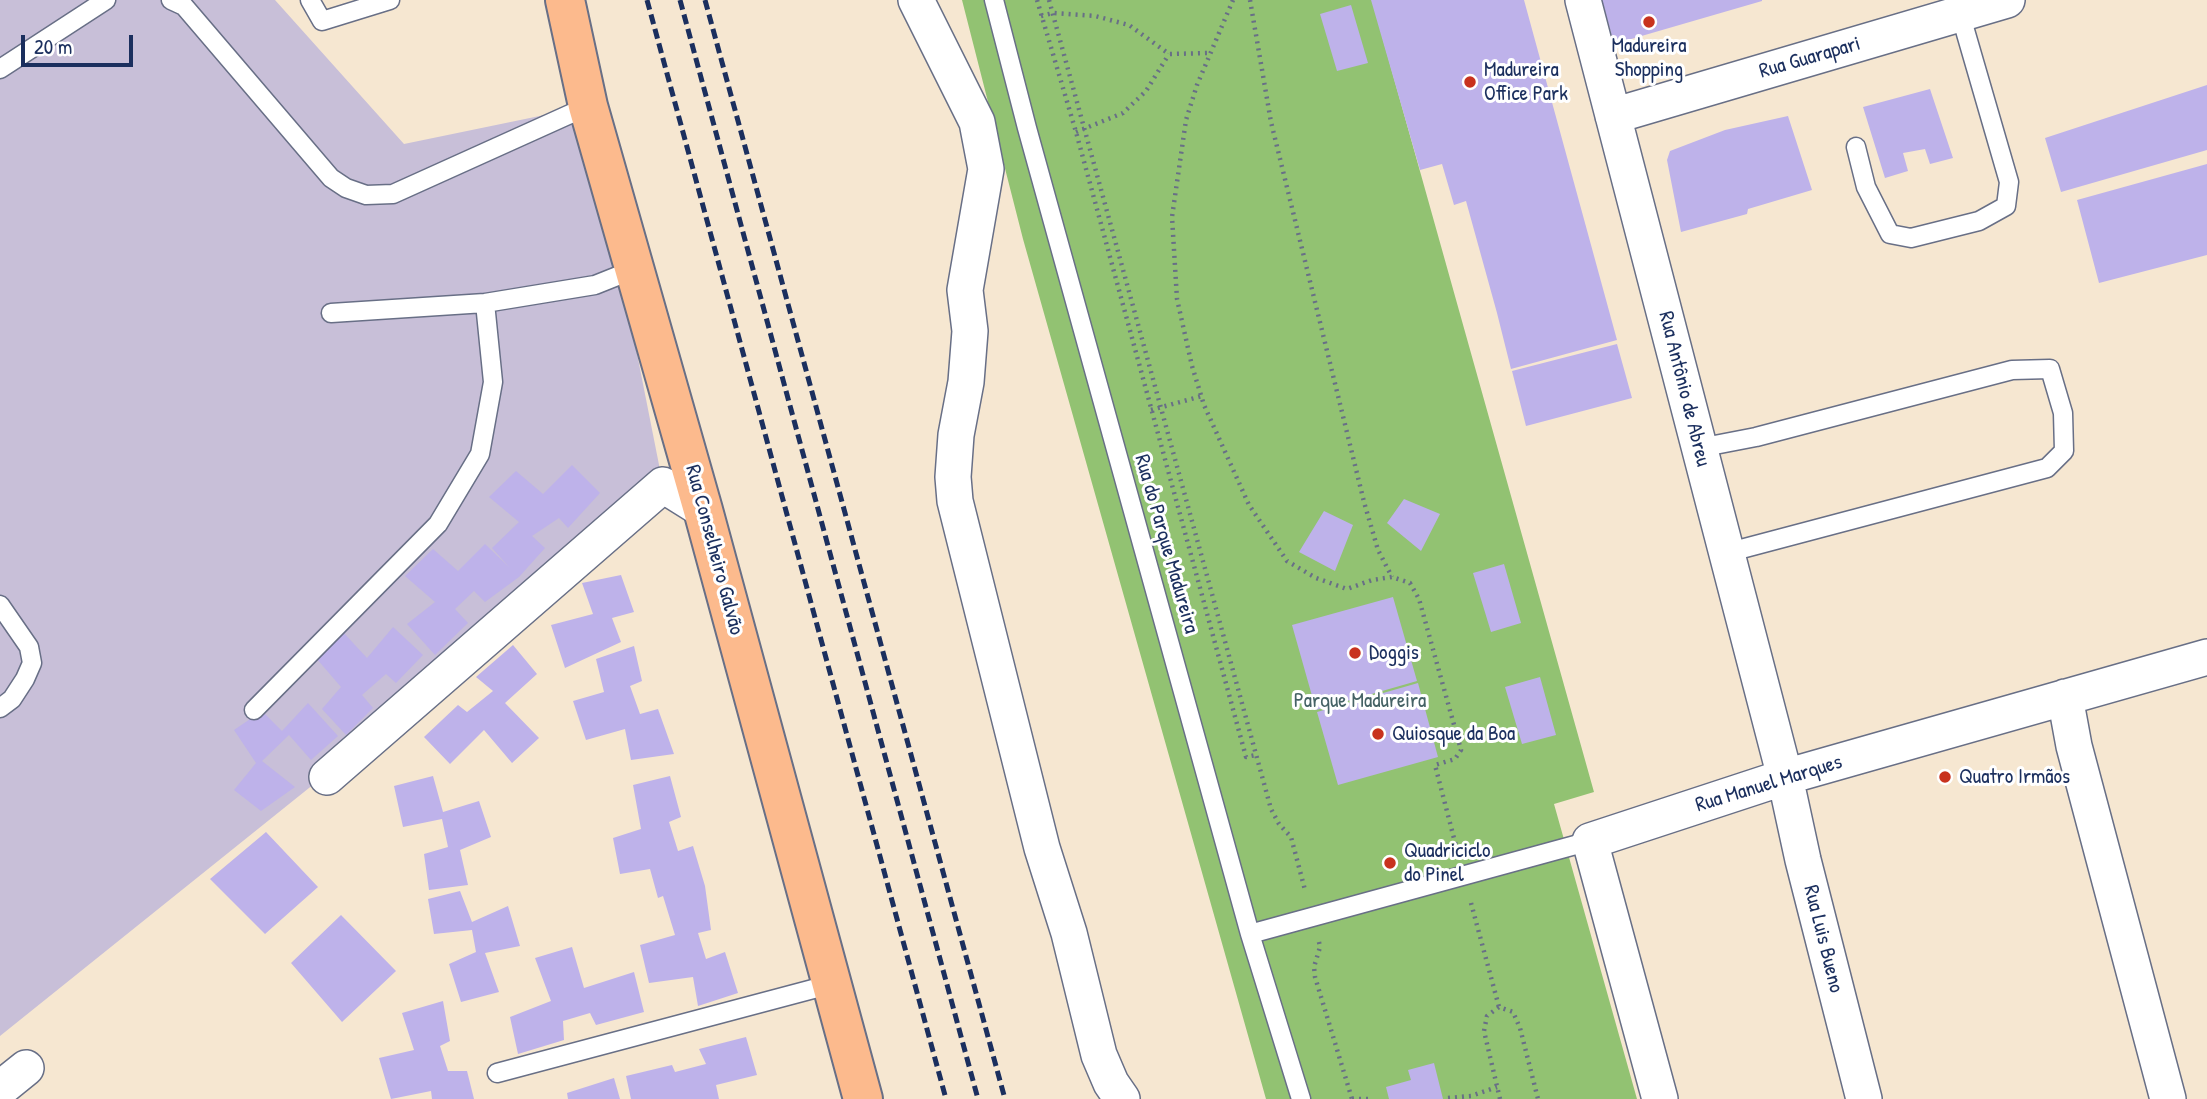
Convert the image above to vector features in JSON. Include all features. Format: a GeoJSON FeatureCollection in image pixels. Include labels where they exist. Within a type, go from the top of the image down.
{"type":"FeatureCollection","features":[{"type":"Feature","properties":{"kind":"main road","name":"Rua Conselheiro Galvão"},"geometry":{"type":"LineString","coordinates":[[565,0],[588,106],[703,510],[863,1099]]}},
{"type":"Feature","properties":{"kind":"street"},"geometry":{"type":"LineString","coordinates":[[916,0],[976,122],[986,169],[964,290],[970,331],[966,382],[956,435],[953,477],[955,501],[1042,848],[1069,933],[1099,1055],[1111,1083],[1122,1099]]}},
{"type":"Feature","properties":{"kind":"street","name":"Rua Antônio de Abreu"},"geometry":{"type":"LineString","coordinates":[[1583,0],[1785,778]]}},
{"type":"Feature","properties":{"kind":"street","name":"Rua Guarapari"},"geometry":{"type":"LineString","coordinates":[[1613,116],[2007,0]]}},
{"type":"Feature","properties":{"kind":"street"},"geometry":{"type":"LineString","coordinates":[[327,777],[663,485],[703,510]]}},
{"type":"Feature","properties":{"kind":"street","name":"Rua Manuel Marques"},"geometry":{"type":"LineString","coordinates":[[1590,841],[1785,778],[2207,657]]}},
{"type":"Feature","properties":{"kind":"street"},"geometry":{"type":"LineString","coordinates":[[2065,697],[2074,746],[2168,1099]]}},
{"type":"Feature","properties":{"kind":"street","name":"Rua Luis Bueno"},"geometry":{"type":"LineString","coordinates":[[1785,778],[1803,860],[1864,1099]]}},
{"type":"Feature","properties":{"kind":"street"},"geometry":{"type":"LineString","coordinates":[[1590,841],[1660,1099]]}},
{"type":"Feature","properties":{"kind":"lane"},"geometry":{"type":"LineString","coordinates":[[0,69],[106,0]]}},
{"type":"Feature","properties":{"kind":"lane"},"geometry":{"type":"LineString","coordinates":[[170,0],[184,6],[331,178],[346,188],[366,195],[393,194],[588,106]]}},
{"type":"Feature","properties":{"kind":"lane"},"geometry":{"type":"LineString","coordinates":[[310,0],[322,21],[390,0]]}},
{"type":"Feature","properties":{"kind":"lane","name":"Rua do Parque Madureira"},"geometry":{"type":"LineString","coordinates":[[994,0],[1250,934],[1301,1099]]}},
{"type":"Feature","properties":{"kind":"lane"},"geometry":{"type":"LineString","coordinates":[[1856,147],[1866,187],[1891,234],[1911,237],[1979,221],[2006,206],[2009,182],[1961,13]]}},
{"type":"Feature","properties":{"kind":"lane"},"geometry":{"type":"LineString","coordinates":[[331,313],[485,303],[595,285],[635,269]]}},
{"type":"Feature","properties":{"kind":"lane"},"geometry":{"type":"LineString","coordinates":[[254,710],[438,524],[480,454],[494,382],[485,303]]}},
{"type":"Feature","properties":{"kind":"lane"},"geometry":{"type":"LineString","coordinates":[[1699,448],[1756,437],[2012,370],[2050,369],[2063,413],[2064,451],[2047,468],[1726,553]]}},
{"type":"Feature","properties":{"kind":"lane"},"geometry":{"type":"LineString","coordinates":[[0,605],[29,647],[32,663],[12,699],[0,708]]}},
{"type":"Feature","properties":{"kind":"lane"},"geometry":{"type":"LineString","coordinates":[[1250,934],[1590,841]]}},
{"type":"Feature","properties":{"kind":"lane"},"geometry":{"type":"LineString","coordinates":[[497,1073],[832,984]]}},
{"type":"Feature","properties":{"kind":"path"},"geometry":{"type":"LineString","coordinates":[[1037,0],[1076,132],[1246,757],[1256,755]]}},
{"type":"Feature","properties":{"kind":"path"},"geometry":{"type":"LineString","coordinates":[[1049,0],[1271,809],[1279,824],[1291,837],[1313,917],[1320,947],[1314,967],[1315,977],[1352,1099],[1368,1099]]}},
{"type":"Feature","properties":{"kind":"path"},"geometry":{"type":"LineString","coordinates":[[1233,0],[1186,120],[1172,217],[1177,299],[1192,366],[1202,396],[1250,505],[1287,561],[1316,578],[1347,589],[1372,580],[1392,577],[1410,583],[1419,599],[1461,750],[1455,759],[1435,765],[1499,1007]]}},
{"type":"Feature","properties":{"kind":"path"},"geometry":{"type":"LineString","coordinates":[[1250,0],[1271,122],[1364,502],[1378,550],[1392,577]]}},
{"type":"Feature","properties":{"kind":"path"},"geometry":{"type":"LineString","coordinates":[[1041,16],[1052,13],[1095,16],[1129,25],[1169,54],[1210,53]]}},
{"type":"Feature","properties":{"kind":"path"},"geometry":{"type":"LineString","coordinates":[[1076,132],[1123,113],[1146,91],[1169,54]]}},
{"type":"Feature","properties":{"kind":"path"},"geometry":{"type":"LineString","coordinates":[[1151,410],[1202,396]]}},
{"type":"Feature","properties":{"kind":"path"},"geometry":{"type":"LineString","coordinates":[[1499,1007],[1488,1016],[1484,1031],[1500,1099]]}},
{"type":"Feature","properties":{"kind":"path"},"geometry":{"type":"LineString","coordinates":[[1499,1007],[1513,1012],[1520,1028],[1538,1099]]}},
{"type":"Feature","properties":{"kind":"path"},"geometry":{"type":"LineString","coordinates":[[1448,1098],[1471,1096],[1497,1087]]}},
{"type":"Feature","properties":{"kind":"shaded area"},"geometry":{"type":"Polygon","coordinates":[[[0,0],[275,0],[404,144],[588,106],[663,485],[380,731],[0,1036],[0,0]]]}},
{"type":"Feature","properties":{"kind":"green space","name":"Parque Madureira"},"geometry":{"type":"Polygon","coordinates":[[[962,0],[1372,0],[1594,792],[1554,804],[1637,1099],[1266,1099],[1023,239],[962,0]]]}},
{"type":"Feature","properties":{"kind":"building"},"geometry":{"type":"Polygon","coordinates":[[[1371,0],[1524,0],[1617,340],[1511,369],[1466,201],[1454,205],[1442,164],[1420,170],[1371,0]]]}},
{"type":"Feature","properties":{"kind":"building","name":"Madureira Shopping"},"geometry":{"type":"Polygon","coordinates":[[[1602,0],[1762,0],[1762,1],[1614,44],[1602,0]]]}},
{"type":"Feature","properties":{"kind":"building"},"geometry":{"type":"Polygon","coordinates":[[[1351,5],[1368,63],[1337,71],[1320,14],[1351,5]]]}},
{"type":"Feature","properties":{"kind":"building"},"geometry":{"type":"Polygon","coordinates":[[[2207,85],[2207,150],[2061,192],[2045,138],[2207,85]]]}},
{"type":"Feature","properties":{"kind":"building"},"geometry":{"type":"Polygon","coordinates":[[[1930,89],[1953,158],[1930,164],[1925,149],[1903,153],[1908,171],[1885,178],[1863,107],[1930,89]]]}},
{"type":"Feature","properties":{"kind":"building"},"geometry":{"type":"Polygon","coordinates":[[[1788,116],[1812,190],[1748,209],[1747,214],[1681,232],[1667,160],[1670,151],[1725,130],[1788,116]]]}},
{"type":"Feature","properties":{"kind":"building"},"geometry":{"type":"Polygon","coordinates":[[[2207,164],[2207,255],[2099,283],[2077,200],[2207,164]]]}},
{"type":"Feature","properties":{"kind":"building"},"geometry":{"type":"Polygon","coordinates":[[[1617,344],[1632,398],[1526,426],[1512,371],[1617,344]]]}},
{"type":"Feature","properties":{"kind":"building"},"geometry":{"type":"Polygon","coordinates":[[[572,465],[600,493],[568,528],[559,518],[532,536],[545,548],[519,577],[485,602],[474,591],[455,609],[468,623],[435,655],[407,624],[435,602],[405,576],[433,549],[458,571],[485,544],[509,567],[492,548],[519,522],[489,497],[516,471],[543,494],[572,465]]]}},
{"type":"Feature","properties":{"kind":"building"},"geometry":{"type":"Polygon","coordinates":[[[1404,499],[1440,514],[1421,551],[1387,523],[1404,499]]]}},
{"type":"Feature","properties":{"kind":"building"},"geometry":{"type":"Polygon","coordinates":[[[1324,511],[1353,525],[1335,571],[1299,552],[1324,511]]]}},
{"type":"Feature","properties":{"kind":"building"},"geometry":{"type":"Polygon","coordinates":[[[1504,564],[1521,623],[1491,632],[1473,573],[1504,564]]]}},
{"type":"Feature","properties":{"kind":"building"},"geometry":{"type":"Polygon","coordinates":[[[621,575],[634,612],[612,618],[621,642],[565,668],[551,625],[593,614],[582,583],[621,575]]]}},
{"type":"Feature","properties":{"kind":"building","name":"Doggis"},"geometry":{"type":"Polygon","coordinates":[[[1393,597],[1417,681],[1316,710],[1292,625],[1393,597]]]}},
{"type":"Feature","properties":{"kind":"building"},"geometry":{"type":"Polygon","coordinates":[[[393,627],[423,655],[396,683],[386,674],[362,695],[373,708],[346,735],[322,709],[341,687],[316,658],[342,631],[367,658],[393,627]]]}},
{"type":"Feature","properties":{"kind":"building"},"geometry":{"type":"Polygon","coordinates":[[[513,645],[537,674],[505,703],[539,738],[512,763],[484,730],[450,764],[424,737],[458,705],[467,712],[493,691],[476,677],[513,645]]]}},
{"type":"Feature","properties":{"kind":"building"},"geometry":{"type":"Polygon","coordinates":[[[634,646],[642,681],[630,686],[640,714],[658,709],[674,754],[631,760],[625,729],[586,740],[573,701],[604,692],[596,659],[634,646]]]}},
{"type":"Feature","properties":{"kind":"building"},"geometry":{"type":"Polygon","coordinates":[[[1540,677],[1556,735],[1522,744],[1505,687],[1540,677]]]}},
{"type":"Feature","properties":{"kind":"building","name":"Quiosque da Boa"},"geometry":{"type":"Polygon","coordinates":[[[1418,683],[1438,757],[1338,785],[1317,712],[1418,683]]]}},
{"type":"Feature","properties":{"kind":"building"},"geometry":{"type":"Polygon","coordinates":[[[308,703],[338,736],[311,760],[289,735],[262,761],[295,787],[261,811],[234,790],[256,763],[234,730],[262,711],[282,731],[308,703]]]}},
{"type":"Feature","properties":{"kind":"building"},"geometry":{"type":"Polygon","coordinates":[[[433,776],[443,812],[479,801],[491,837],[460,850],[468,885],[429,890],[424,854],[448,847],[442,819],[403,827],[394,786],[433,776]]]}},
{"type":"Feature","properties":{"kind":"building"},"geometry":{"type":"Polygon","coordinates":[[[670,776],[681,817],[669,822],[678,851],[693,846],[705,886],[711,930],[698,933],[706,959],[725,952],[738,993],[698,1006],[693,977],[649,983],[640,945],[675,935],[663,896],[658,898],[650,869],[620,874],[613,838],[641,829],[633,785],[670,776]]]}},
{"type":"Feature","properties":{"kind":"building"},"geometry":{"type":"Polygon","coordinates":[[[266,832],[318,887],[265,934],[210,879],[266,832]]]}},
{"type":"Feature","properties":{"kind":"building"},"geometry":{"type":"Polygon","coordinates":[[[460,891],[472,922],[508,906],[520,946],[485,953],[499,992],[461,1002],[449,964],[476,952],[472,930],[434,934],[428,899],[460,891]]]}},
{"type":"Feature","properties":{"kind":"building"},"geometry":{"type":"Polygon","coordinates":[[[341,915],[396,971],[342,1022],[291,963],[341,915]]]}},
{"type":"Feature","properties":{"kind":"building"},"geometry":{"type":"Polygon","coordinates":[[[572,947],[584,988],[634,972],[644,1012],[596,1025],[590,1013],[563,1021],[564,1040],[518,1054],[510,1017],[551,1001],[535,958],[572,947]]]}},
{"type":"Feature","properties":{"kind":"building"},"geometry":{"type":"Polygon","coordinates":[[[443,1001],[450,1041],[440,1046],[448,1071],[467,1071],[474,1099],[432,1099],[431,1091],[391,1099],[379,1058],[414,1050],[402,1013],[443,1001]]]}},
{"type":"Feature","properties":{"kind":"building"},"geometry":{"type":"Polygon","coordinates":[[[746,1037],[757,1075],[716,1085],[719,1099],[631,1099],[626,1076],[672,1065],[675,1072],[706,1064],[699,1049],[746,1037]]]}},
{"type":"Feature","properties":{"kind":"building"},"geometry":{"type":"Polygon","coordinates":[[[1434,1063],[1443,1099],[1389,1099],[1386,1087],[1411,1080],[1408,1070],[1434,1063]]]}},
{"type":"Feature","properties":{"kind":"building"},"geometry":{"type":"Polygon","coordinates":[[[614,1078],[620,1099],[568,1099],[567,1093],[614,1078]]]}},
{"type":"Feature","properties":{"kind":"railway"},"geometry":{"type":"LineString","coordinates":[[647,0],[946,1099]]}},
{"type":"Feature","properties":{"kind":"railway"},"geometry":{"type":"LineString","coordinates":[[680,0],[978,1099]]}},
{"type":"Feature","properties":{"kind":"railway"},"geometry":{"type":"LineString","coordinates":[[705,0],[1005,1099]]}},
{"type":"Feature","properties":{"kind":"place","name":"Madureira Shopping"},"geometry":{"type":"Point","coordinates":[1649,22]}},
{"type":"Feature","properties":{"kind":"place","name":"Madureira Office Park"},"geometry":{"type":"Point","coordinates":[1470,82]}},
{"type":"Feature","properties":{"kind":"place","name":"Doggis"},"geometry":{"type":"Point","coordinates":[1355,653]}},
{"type":"Feature","properties":{"kind":"place","name":"Quiosque da Boa"},"geometry":{"type":"Point","coordinates":[1378,734]}},
{"type":"Feature","properties":{"kind":"place","name":"Quatro Irmãos"},"geometry":{"type":"Point","coordinates":[1945,777]}},
{"type":"Feature","properties":{"kind":"place","name":"Quadriciclo do Pinel"},"geometry":{"type":"Point","coordinates":[1390,863]}}]}
